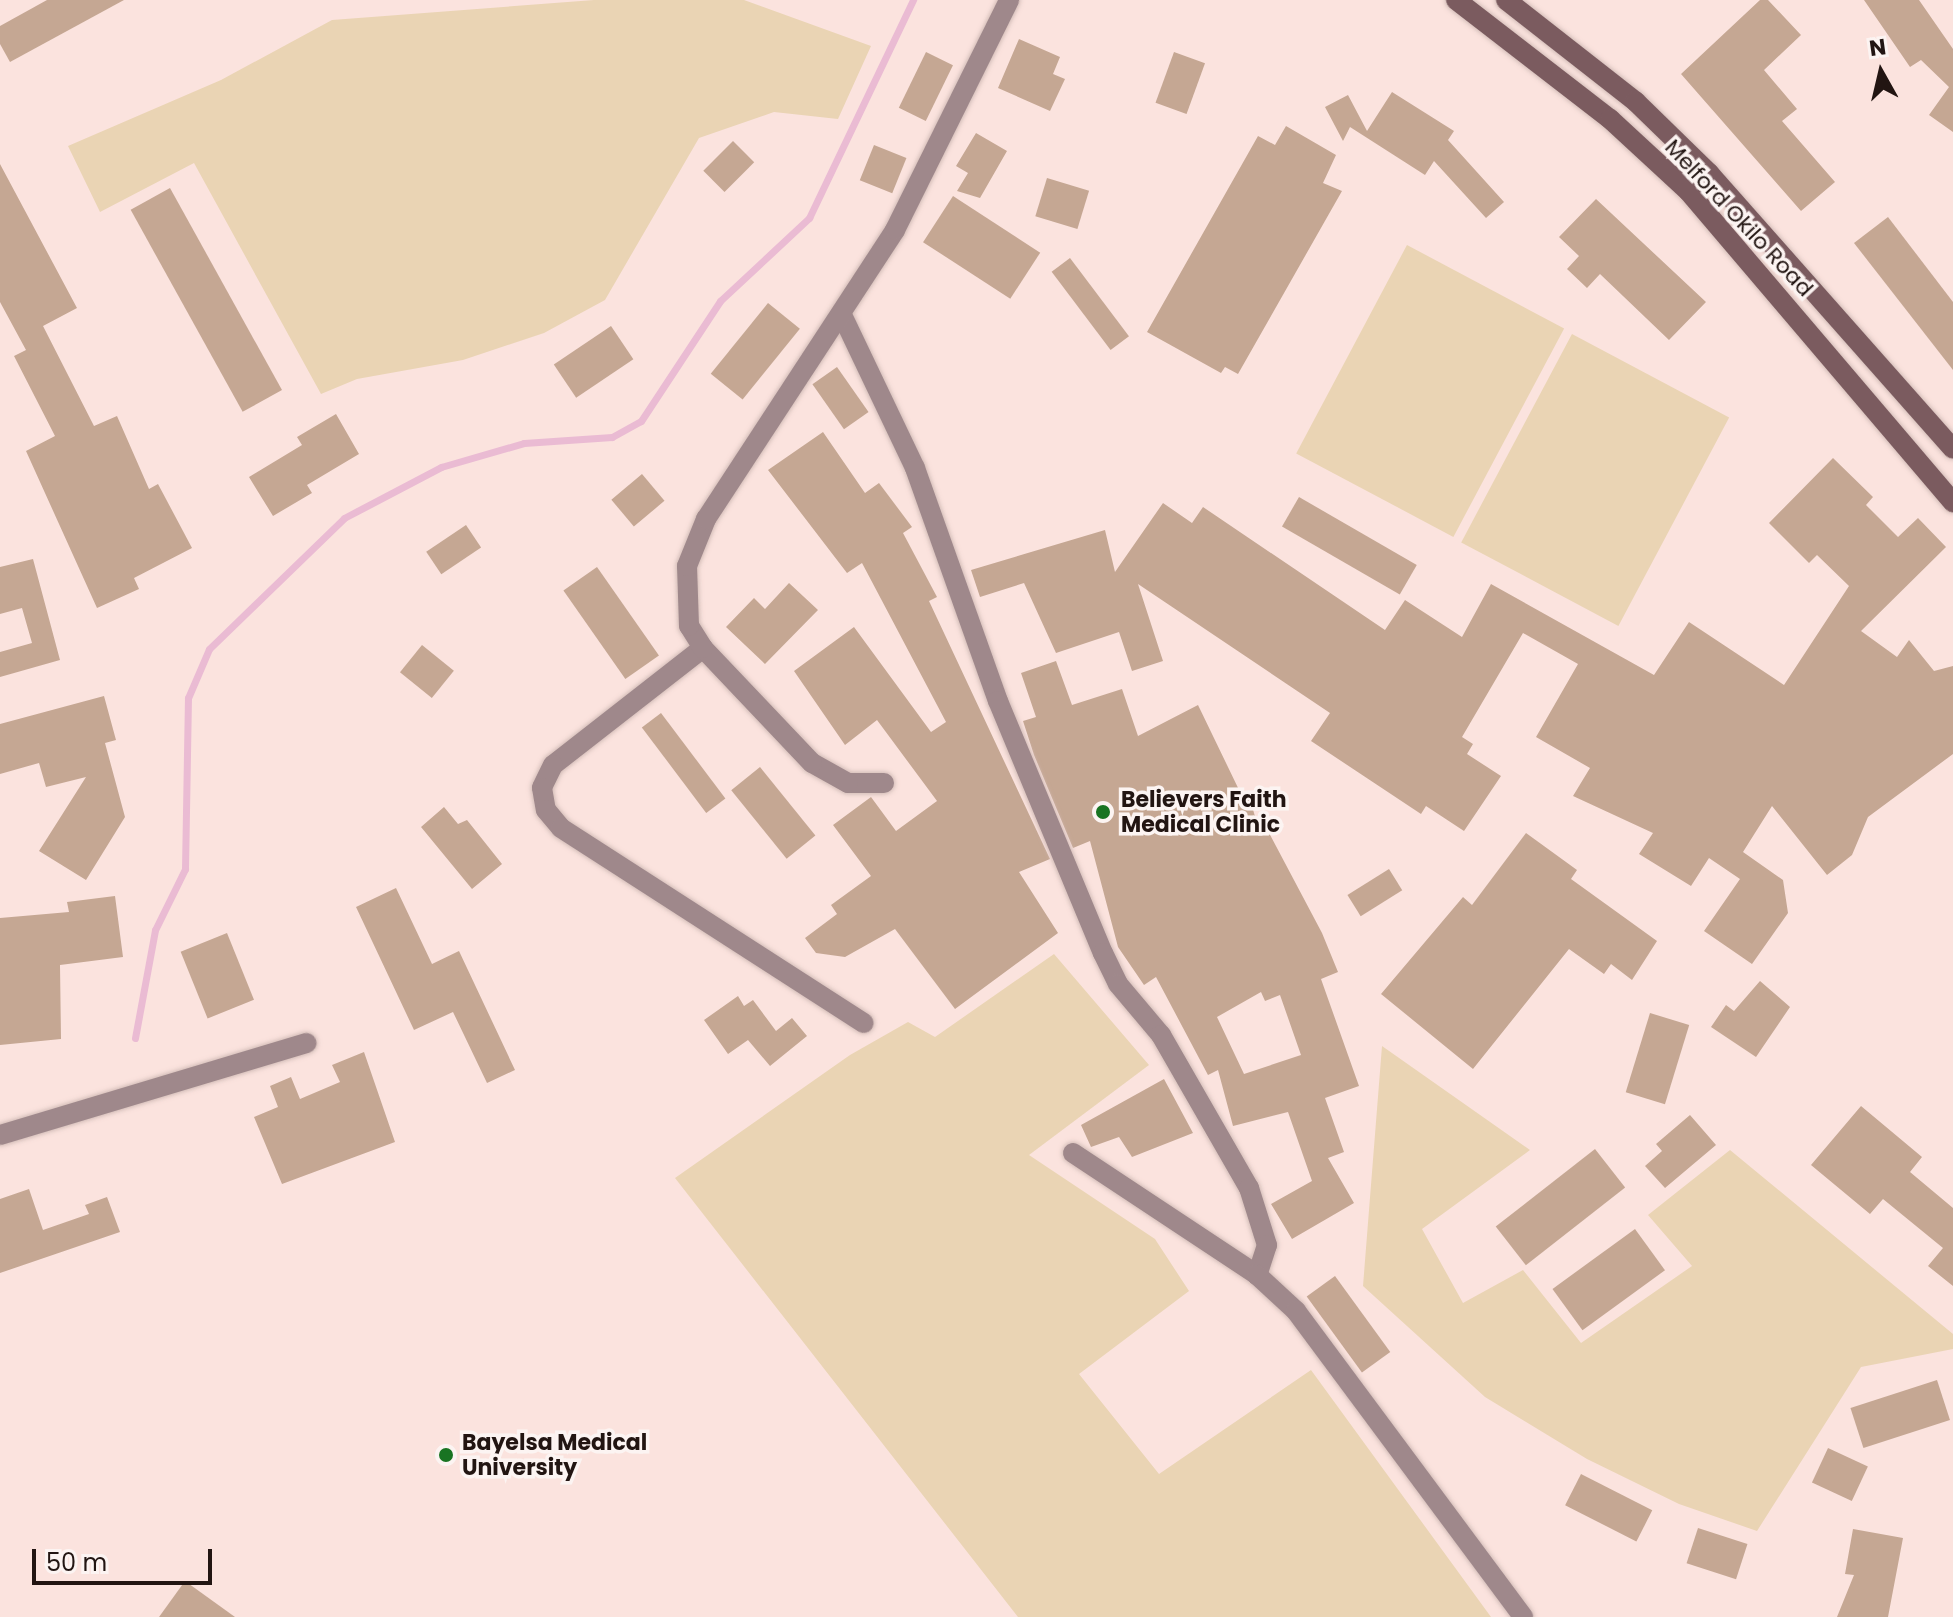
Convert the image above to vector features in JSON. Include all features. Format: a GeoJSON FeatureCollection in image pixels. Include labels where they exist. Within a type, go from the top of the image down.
{"type":"FeatureCollection","features":[{"type":"Feature","properties":{"kind":"main road","name":"Melford Okilo Road"},"geometry":{"type":"LineString","coordinates":[[1456,0],[1610,119],[1688,191],[1953,502]]}},
{"type":"Feature","properties":{"kind":"main road","name":"Melford Okilo Road"},"geometry":{"type":"LineString","coordinates":[[1506,0],[1636,102],[1709,173],[1953,449]]}},
{"type":"Feature","properties":{"kind":"street"},"geometry":{"type":"LineString","coordinates":[[884,783],[848,783],[812,763],[703,648],[689,626],[687,566],[706,519],[843,317],[895,230],[1009,0]]}},
{"type":"Feature","properties":{"kind":"street"},"geometry":{"type":"LineString","coordinates":[[843,317],[915,468],[993,688],[1103,953],[1118,984],[1161,1035],[1249,1188],[1267,1245],[1257,1275]]}},
{"type":"Feature","properties":{"kind":"street"},"geometry":{"type":"LineString","coordinates":[[703,648],[553,765],[542,788],[546,810],[561,828],[864,1023]]}},
{"type":"Feature","properties":{"kind":"street"},"geometry":{"type":"LineString","coordinates":[[0,1135],[307,1043]]}},
{"type":"Feature","properties":{"kind":"street"},"geometry":{"type":"LineString","coordinates":[[1073,1153],[1257,1275],[1296,1311],[1523,1617]]}},
{"type":"Feature","properties":{"kind":"shaded area"},"geometry":{"type":"Polygon","coordinates":[[[594,0],[744,0],[871,46],[838,119],[774,112],[699,138],[605,300],[544,333],[463,360],[357,379],[321,394],[194,163],[100,212],[68,146],[221,80],[332,20],[594,0]]]}},
{"type":"Feature","properties":{"kind":"shaded area"},"geometry":{"type":"Polygon","coordinates":[[[1407,245],[1564,329],[1453,537],[1296,453],[1407,245]]]}},
{"type":"Feature","properties":{"kind":"shaded area"},"geometry":{"type":"Polygon","coordinates":[[[1572,334],[1729,418],[1618,626],[1461,542],[1572,334]]]}},
{"type":"Feature","properties":{"kind":"shaded area"},"geometry":{"type":"Polygon","coordinates":[[[1054,954],[1149,1065],[1029,1155],[1155,1239],[1189,1291],[1079,1374],[1159,1474],[1311,1370],[1491,1617],[1018,1617],[675,1178],[850,1055],[908,1022],[935,1037],[1054,954]]]}},
{"type":"Feature","properties":{"kind":"shaded area"},"geometry":{"type":"Polygon","coordinates":[[[1382,1046],[1530,1150],[1422,1229],[1463,1303],[1523,1270],[1581,1343],[1692,1266],[1648,1215],[1730,1150],[1953,1334],[1953,1349],[1861,1367],[1757,1531],[1679,1504],[1587,1459],[1485,1397],[1363,1286],[1382,1046]]]}},
{"type":"Feature","properties":{"kind":"building"},"geometry":{"type":"Polygon","coordinates":[[[47,0],[124,0],[10,62],[0,44],[0,26],[47,0]]]}},
{"type":"Feature","properties":{"kind":"building"},"geometry":{"type":"Polygon","coordinates":[[[1760,0],[1768,0],[1801,35],[1764,70],[1797,109],[1782,121],[1835,182],[1801,211],[1681,74],[1760,0]]]}},
{"type":"Feature","properties":{"kind":"building"},"geometry":{"type":"Polygon","coordinates":[[[1864,0],[1919,0],[1953,49],[1953,132],[1929,115],[1949,87],[1921,60],[1910,67],[1864,0]]]}},
{"type":"Feature","properties":{"kind":"building"},"geometry":{"type":"Polygon","coordinates":[[[1019,39],[1060,57],[1053,74],[1065,79],[1050,111],[998,88],[1019,39]]]}},
{"type":"Feature","properties":{"kind":"building"},"geometry":{"type":"Polygon","coordinates":[[[926,52],[953,65],[926,121],[899,108],[926,52]]]}},
{"type":"Feature","properties":{"kind":"building"},"geometry":{"type":"Polygon","coordinates":[[[1174,52],[1205,63],[1187,114],[1156,103],[1174,52]]]}},
{"type":"Feature","properties":{"kind":"building"},"geometry":{"type":"Polygon","coordinates":[[[1392,92],[1454,131],[1448,140],[1504,202],[1486,218],[1434,161],[1425,175],[1350,127],[1343,141],[1325,107],[1348,95],[1367,131],[1392,92]]]}},
{"type":"Feature","properties":{"kind":"building"},"geometry":{"type":"Polygon","coordinates":[[[1286,126],[1336,155],[1323,183],[1342,191],[1238,374],[1225,367],[1221,373],[1147,332],[1258,136],[1275,145],[1286,126]]]}},
{"type":"Feature","properties":{"kind":"building"},"geometry":{"type":"Polygon","coordinates":[[[976,133],[1007,151],[980,198],[957,191],[968,173],[956,166],[976,133]]]}},
{"type":"Feature","properties":{"kind":"building"},"geometry":{"type":"Polygon","coordinates":[[[733,141],[754,162],[725,192],[703,171],[733,141]]]}},
{"type":"Feature","properties":{"kind":"building"},"geometry":{"type":"Polygon","coordinates":[[[874,145],[906,158],[892,193],[860,180],[874,145]]]}},
{"type":"Feature","properties":{"kind":"building"},"geometry":{"type":"Polygon","coordinates":[[[0,164],[77,308],[43,326],[94,426],[117,416],[149,489],[158,484],[192,548],[134,578],[139,589],[97,608],[26,451],[55,436],[14,356],[26,350],[0,302],[0,164]]]}},
{"type":"Feature","properties":{"kind":"building"},"geometry":{"type":"Polygon","coordinates":[[[1047,178],[1089,191],[1077,229],[1035,216],[1047,178]]]}},
{"type":"Feature","properties":{"kind":"building"},"geometry":{"type":"Polygon","coordinates":[[[170,188],[282,390],[243,412],[131,210],[170,188]]]}},
{"type":"Feature","properties":{"kind":"building"},"geometry":{"type":"Polygon","coordinates":[[[953,196],[1040,253],[1010,299],[923,242],[953,196]]]}},
{"type":"Feature","properties":{"kind":"building"},"geometry":{"type":"Polygon","coordinates":[[[1596,199],[1706,302],[1669,340],[1600,274],[1587,288],[1567,269],[1579,256],[1559,237],[1596,199]]]}},
{"type":"Feature","properties":{"kind":"building"},"geometry":{"type":"Polygon","coordinates":[[[1888,217],[1953,302],[1953,370],[1854,243],[1888,217]]]}},
{"type":"Feature","properties":{"kind":"building"},"geometry":{"type":"Polygon","coordinates":[[[1070,258],[1129,336],[1111,350],[1052,272],[1070,258]]]}},
{"type":"Feature","properties":{"kind":"building"},"geometry":{"type":"Polygon","coordinates":[[[768,303],[800,329],[743,400],[711,374],[768,303]]]}},
{"type":"Feature","properties":{"kind":"building"},"geometry":{"type":"Polygon","coordinates":[[[611,326],[633,359],[576,398],[554,365],[611,326]]]}},
{"type":"Feature","properties":{"kind":"building"},"geometry":{"type":"Polygon","coordinates":[[[837,367],[869,412],[844,429],[812,384],[837,367]]]}},
{"type":"Feature","properties":{"kind":"building"},"geometry":{"type":"Polygon","coordinates":[[[336,414],[359,454],[307,485],[312,493],[273,516],[249,477],[302,445],[297,437],[336,414]]]}},
{"type":"Feature","properties":{"kind":"building"},"geometry":{"type":"Polygon","coordinates":[[[823,432],[865,493],[879,483],[912,527],[903,533],[937,597],[929,601],[1050,859],[1019,872],[1058,933],[955,1009],[895,929],[845,957],[816,953],[805,938],[837,914],[831,905],[871,876],[833,825],[871,797],[896,831],[937,801],[877,720],[845,745],[794,671],[854,627],[931,732],[946,722],[862,563],[847,573],[768,470],[823,432]]]}},
{"type":"Feature","properties":{"kind":"building"},"geometry":{"type":"Polygon","coordinates":[[[1833,458],[1873,497],[1866,505],[1898,537],[1918,518],[1946,547],[1861,631],[1897,657],[1909,640],[1934,671],[1953,666],[1953,754],[1868,817],[1852,855],[1827,875],[1772,806],[1743,852],[1783,880],[1788,913],[1752,964],[1704,931],[1740,879],[1709,858],[1691,886],[1639,854],[1653,833],[1573,796],[1590,768],[1536,737],[1578,664],[1523,633],[1462,737],[1473,744],[1467,754],[1501,776],[1464,831],[1426,806],[1421,814],[1311,741],[1330,713],[1138,584],[1163,661],[1132,671],[1119,632],[1056,653],[1024,583],[980,597],[971,570],[1105,530],[1115,572],[1163,503],[1192,523],[1203,507],[1385,630],[1405,600],[1462,637],[1491,584],[1654,675],[1689,622],[1784,685],[1849,586],[1817,555],[1809,563],[1769,523],[1833,458]]]}},
{"type":"Feature","properties":{"kind":"building"},"geometry":{"type":"Polygon","coordinates":[[[642,474],[664,501],[634,527],[611,500],[642,474]]]}},
{"type":"Feature","properties":{"kind":"building"},"geometry":{"type":"Polygon","coordinates":[[[1299,497],[1417,565],[1400,594],[1282,526],[1299,497]]]}},
{"type":"Feature","properties":{"kind":"building"},"geometry":{"type":"Polygon","coordinates":[[[466,525],[481,547],[441,574],[426,552],[466,525]]]}},
{"type":"Feature","properties":{"kind":"building"},"geometry":{"type":"Polygon","coordinates":[[[33,559],[60,660],[0,677],[0,652],[32,643],[22,608],[0,614],[0,567],[33,559]]]}},
{"type":"Feature","properties":{"kind":"building"},"geometry":{"type":"Polygon","coordinates":[[[597,567],[659,655],[625,679],[563,591],[597,567]]]}},
{"type":"Feature","properties":{"kind":"building"},"geometry":{"type":"Polygon","coordinates":[[[789,583],[818,610],[765,664],[726,627],[754,598],[765,609],[789,583]]]}},
{"type":"Feature","properties":{"kind":"building"},"geometry":{"type":"Polygon","coordinates":[[[422,645],[454,671],[432,698],[400,672],[422,645]]]}},
{"type":"Feature","properties":{"kind":"building"},"geometry":{"type":"Polygon","coordinates":[[[1056,661],[1072,705],[1122,689],[1138,736],[1198,705],[1241,794],[1248,792],[1260,834],[1268,831],[1322,933],[1338,972],[1321,979],[1359,1086],[1325,1098],[1344,1152],[1328,1158],[1354,1203],[1292,1239],[1271,1204],[1312,1181],[1288,1112],[1233,1126],[1218,1070],[1208,1075],[1156,977],[1144,985],[1118,947],[1090,841],[1073,848],[1034,755],[1023,721],[1036,717],[1021,673],[1056,661]],[[1261,992],[1217,1017],[1244,1074],[1301,1055],[1280,995],[1265,1001],[1261,992]]]}},
{"type":"Feature","properties":{"kind":"building"},"geometry":{"type":"Polygon","coordinates":[[[104,696],[116,740],[105,743],[125,817],[86,880],[39,851],[86,777],[46,787],[39,763],[0,774],[0,724],[104,696]]]}},
{"type":"Feature","properties":{"kind":"building"},"geometry":{"type":"Polygon","coordinates":[[[661,713],[725,798],[706,813],[642,727],[661,713]]]}},
{"type":"Feature","properties":{"kind":"building"},"geometry":{"type":"Polygon","coordinates":[[[760,767],[815,835],[787,859],[731,790],[760,767]]]}},
{"type":"Feature","properties":{"kind":"building"},"geometry":{"type":"Polygon","coordinates":[[[444,807],[458,824],[467,820],[502,864],[472,889],[421,827],[444,807]]]}},
{"type":"Feature","properties":{"kind":"building"},"geometry":{"type":"Polygon","coordinates":[[[1526,833],[1577,870],[1571,879],[1657,941],[1632,980],[1611,964],[1604,974],[1569,949],[1473,1069],[1381,994],[1463,897],[1472,905],[1526,833]]]}},
{"type":"Feature","properties":{"kind":"building"},"geometry":{"type":"Polygon","coordinates":[[[1389,869],[1402,890],[1361,916],[1347,895],[1389,869]]]}},
{"type":"Feature","properties":{"kind":"building"},"geometry":{"type":"Polygon","coordinates":[[[396,888],[432,964],[459,951],[515,1070],[487,1083],[453,1012],[414,1030],[356,907],[396,888]]]}},
{"type":"Feature","properties":{"kind":"building"},"geometry":{"type":"Polygon","coordinates":[[[115,896],[123,957],[60,965],[61,1039],[0,1045],[0,918],[69,912],[67,902],[115,896]]]}},
{"type":"Feature","properties":{"kind":"building"},"geometry":{"type":"Polygon","coordinates":[[[227,933],[254,1000],[208,1018],[181,952],[227,933]]]}},
{"type":"Feature","properties":{"kind":"building"},"geometry":{"type":"Polygon","coordinates":[[[1760,981],[1790,1007],[1756,1057],[1711,1027],[1726,1005],[1734,1011],[1760,981]]]}},
{"type":"Feature","properties":{"kind":"building"},"geometry":{"type":"Polygon","coordinates":[[[738,996],[744,1006],[753,1000],[776,1031],[792,1018],[807,1036],[770,1066],[748,1040],[728,1054],[704,1020],[738,996]]]}},
{"type":"Feature","properties":{"kind":"building"},"geometry":{"type":"Polygon","coordinates":[[[1650,1013],[1689,1025],[1665,1104],[1626,1092],[1650,1013]]]}},
{"type":"Feature","properties":{"kind":"building"},"geometry":{"type":"Polygon","coordinates":[[[364,1052],[395,1142],[282,1184],[254,1117],[278,1107],[270,1086],[291,1077],[300,1099],[340,1082],[332,1065],[364,1052]]]}},
{"type":"Feature","properties":{"kind":"building"},"geometry":{"type":"Polygon","coordinates":[[[1164,1079],[1193,1133],[1132,1157],[1119,1137],[1091,1147],[1081,1125],[1164,1079]]]}},
{"type":"Feature","properties":{"kind":"building"},"geometry":{"type":"Polygon","coordinates":[[[1861,1106],[1922,1157],[1910,1172],[1953,1208],[1953,1286],[1928,1266],[1943,1248],[1883,1199],[1870,1214],[1811,1165],[1861,1106]]]}},
{"type":"Feature","properties":{"kind":"building"},"geometry":{"type":"Polygon","coordinates":[[[1690,1115],[1716,1145],[1665,1188],[1645,1166],[1662,1151],[1656,1144],[1690,1115]]]}},
{"type":"Feature","properties":{"kind":"building"},"geometry":{"type":"Polygon","coordinates":[[[1595,1149],[1625,1188],[1526,1265],[1496,1227],[1595,1149]]]}},
{"type":"Feature","properties":{"kind":"building"},"geometry":{"type":"Polygon","coordinates":[[[29,1189],[43,1230],[89,1214],[85,1205],[107,1197],[120,1232],[0,1273],[0,1199],[29,1189]]]}},
{"type":"Feature","properties":{"kind":"building"},"geometry":{"type":"Polygon","coordinates":[[[1635,1229],[1665,1270],[1582,1330],[1552,1289],[1635,1229]]]}},
{"type":"Feature","properties":{"kind":"building"},"geometry":{"type":"Polygon","coordinates":[[[1335,1276],[1390,1352],[1362,1373],[1307,1297],[1335,1276]]]}},
{"type":"Feature","properties":{"kind":"building"},"geometry":{"type":"Polygon","coordinates":[[[1937,1380],[1950,1420],[1863,1448],[1850,1408],[1937,1380]]]}},
{"type":"Feature","properties":{"kind":"building"},"geometry":{"type":"Polygon","coordinates":[[[1828,1448],[1868,1467],[1852,1501],[1812,1482],[1828,1448]]]}},
{"type":"Feature","properties":{"kind":"building"},"geometry":{"type":"Polygon","coordinates":[[[1581,1474],[1652,1510],[1636,1542],[1565,1505],[1581,1474]]]}},
{"type":"Feature","properties":{"kind":"building"},"geometry":{"type":"Polygon","coordinates":[[[1698,1528],[1747,1544],[1736,1579],[1687,1563],[1698,1528]]]}},
{"type":"Feature","properties":{"kind":"building"},"geometry":{"type":"Polygon","coordinates":[[[1853,1529],[1903,1538],[1888,1617],[1837,1617],[1854,1575],[1845,1574],[1853,1529]]]}},
{"type":"Feature","properties":{"kind":"building"},"geometry":{"type":"Polygon","coordinates":[[[185,1581],[235,1617],[159,1617],[185,1581]]]}},
{"type":"Feature","properties":{"kind":"waterway"},"geometry":{"type":"LineString","coordinates":[[135,1038],[155,930],[185,869],[188,698],[209,649],[344,518],[441,467],[524,443],[612,437],[641,421],[720,301],[809,218],[913,0]]}},
{"type":"Feature","properties":{"kind":"place","name":"Believers Faith Medical Clinic"},"geometry":{"type":"Point","coordinates":[1103,812]}},
{"type":"Feature","properties":{"kind":"place","name":"Bayelsa Medical University"},"geometry":{"type":"Point","coordinates":[446,1455]}}]}
